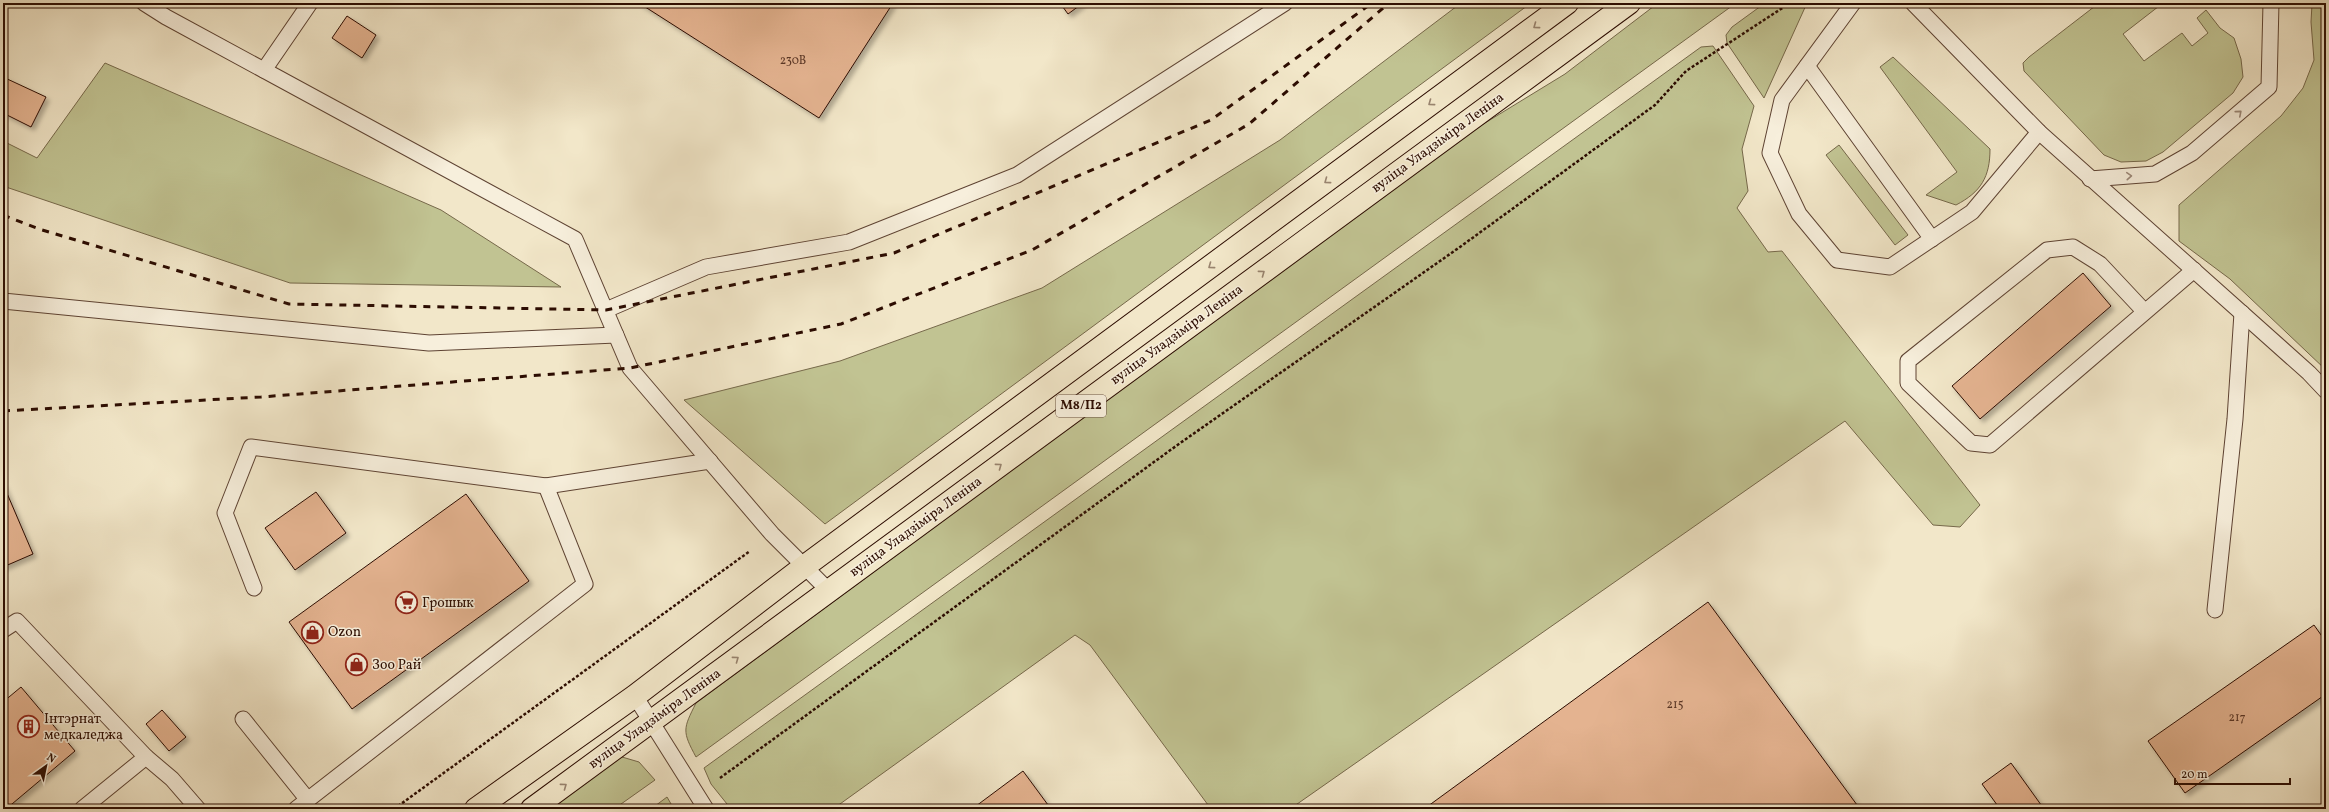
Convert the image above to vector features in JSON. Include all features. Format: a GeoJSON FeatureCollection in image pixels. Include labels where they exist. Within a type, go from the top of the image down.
{"type":"FeatureCollection","features":[{"type":"Feature","properties":{"kind":"main road","name":"М8/П2"},"geometry":{"type":"LineString","coordinates":[[476,809],[635,696],[805,566],[1567,3]]}},
{"type":"Feature","properties":{"kind":"main road","name":"вуліца Уладзіміра Леніна"},"geometry":{"type":"LineString","coordinates":[[532,809],[1629,3]]}},
{"type":"Feature","properties":{"kind":"lane"},"geometry":{"type":"LineString","coordinates":[[144,3],[166,17],[576,239],[630,368],[772,534],[829,592]]}},
{"type":"Feature","properties":{"kind":"lane"},"geometry":{"type":"LineString","coordinates":[[264,70],[310,3]]}},
{"type":"Feature","properties":{"kind":"lane"},"geometry":{"type":"LineString","coordinates":[[606,310],[706,267],[849,242],[1018,174],[1285,3]]}},
{"type":"Feature","properties":{"kind":"lane"},"geometry":{"type":"LineString","coordinates":[[1854,3],[1782,100],[1770,153],[1799,214],[1837,260],[1890,267],[1972,212],[2039,132]]}},
{"type":"Feature","properties":{"kind":"lane"},"geometry":{"type":"LineString","coordinates":[[1913,3],[2039,132],[2194,270],[2326,391]]}},
{"type":"Feature","properties":{"kind":"lane"},"geometry":{"type":"LineString","coordinates":[[2090,179],[2155,174],[2192,153],[2268,87],[2272,3]]}},
{"type":"Feature","properties":{"kind":"lane"},"geometry":{"type":"LineString","coordinates":[[1807,66],[1932,239]]}},
{"type":"Feature","properties":{"kind":"lane"},"geometry":{"type":"LineString","coordinates":[[2145,312],[2100,264],[2073,247],[2047,250],[1908,361],[1908,383],[1971,443],[1990,445],[2194,270]]}},
{"type":"Feature","properties":{"kind":"lane"},"geometry":{"type":"LineString","coordinates":[[3,302],[429,343],[616,336]]}},
{"type":"Feature","properties":{"kind":"lane"},"geometry":{"type":"LineString","coordinates":[[2215,610],[2235,419],[2242,314]]}},
{"type":"Feature","properties":{"kind":"lane"},"geometry":{"type":"LineString","coordinates":[[254,588],[225,513],[251,447],[546,486],[710,461]]}},
{"type":"Feature","properties":{"kind":"lane"},"geometry":{"type":"LineString","coordinates":[[296,809],[585,584],[546,486]]}},
{"type":"Feature","properties":{"kind":"lane"},"geometry":{"type":"LineString","coordinates":[[3,630],[17,621],[146,757],[172,779],[198,809]]}},
{"type":"Feature","properties":{"kind":"lane"},"geometry":{"type":"LineString","coordinates":[[635,696],[706,809]]}},
{"type":"Feature","properties":{"kind":"lane"},"geometry":{"type":"LineString","coordinates":[[243,719],[308,800]]}},
{"type":"Feature","properties":{"kind":"lane"},"geometry":{"type":"LineString","coordinates":[[82,809],[146,757]]}},
{"type":"Feature","properties":{"kind":"path"},"geometry":{"type":"LineString","coordinates":[[697,795],[1176,446],[1460,247],[1655,105],[1686,71],[1790,3]]}},
{"type":"Feature","properties":{"kind":"path"},"geometry":{"type":"LineString","coordinates":[[394,809],[772,534]]}},
{"type":"Feature","properties":{"kind":"green space"},"geometry":{"type":"Polygon","coordinates":[[[1461,3],[1531,3],[825,524],[684,400],[840,361],[1042,288],[1280,140],[1461,3]]]}},
{"type":"Feature","properties":{"kind":"green space"},"geometry":{"type":"Polygon","coordinates":[[[1658,3],[1736,3],[696,757],[688,741],[686,730],[696,703],[1467,134],[1565,74],[1658,3]]]}},
{"type":"Feature","properties":{"kind":"green space"},"geometry":{"type":"Polygon","coordinates":[[[1765,3],[1807,3],[1764,98],[1727,43],[1726,35],[1732,27],[1765,3]]]}},
{"type":"Feature","properties":{"kind":"green space"},"geometry":{"type":"Polygon","coordinates":[[[2099,3],[2163,3],[2123,34],[2144,61],[2182,33],[2192,46],[2208,33],[2197,18],[2206,10],[2220,28],[2234,38],[2241,59],[2243,77],[2233,93],[2163,152],[2146,161],[2121,162],[2104,155],[2024,71],[2023,63],[2029,57],[2099,3]]]}},
{"type":"Feature","properties":{"kind":"green space"},"geometry":{"type":"Polygon","coordinates":[[[2326,3],[2326,370],[2230,279],[2179,241],[2179,205],[2281,116],[2303,88],[2314,60],[2311,22],[2312,4],[2326,3]]]}},
{"type":"Feature","properties":{"kind":"green space"},"geometry":{"type":"Polygon","coordinates":[[[1713,46],[1754,106],[1742,149],[1748,191],[1737,208],[1768,252],[1782,251],[1980,505],[1960,527],[1933,525],[1845,421],[1290,809],[1211,809],[1090,645],[1075,635],[833,809],[731,809],[711,784],[704,768],[1701,47],[1713,46]]]}},
{"type":"Feature","properties":{"kind":"green space"},"geometry":{"type":"Polygon","coordinates":[[[1893,57],[1990,149],[1988,168],[1982,183],[1972,195],[1956,205],[1926,195],[1957,172],[1880,67],[1893,57]]]}},
{"type":"Feature","properties":{"kind":"green space"},"geometry":{"type":"Polygon","coordinates":[[[105,63],[441,210],[561,287],[290,283],[3,186],[3,141],[37,158],[105,63]]]}},
{"type":"Feature","properties":{"kind":"green space"},"geometry":{"type":"Polygon","coordinates":[[[1839,145],[1908,235],[1895,245],[1826,155],[1839,145]]]}},
{"type":"Feature","properties":{"kind":"green space"},"geometry":{"type":"Polygon","coordinates":[[[622,757],[639,762],[655,780],[614,809],[542,809],[602,765],[622,757]]]}},
{"type":"Feature","properties":{"kind":"green space"},"geometry":{"type":"Polygon","coordinates":[[[667,797],[674,809],[651,809],[667,797]]]}},
{"type":"Feature","properties":{"kind":"building"},"geometry":{"type":"Polygon","coordinates":[[[639,3],[893,3],[819,118],[639,3]]]}},
{"type":"Feature","properties":{"kind":"building"},"geometry":{"type":"Polygon","coordinates":[[[1060,3],[1083,3],[1068,14],[1060,3]]]}},
{"type":"Feature","properties":{"kind":"building"},"geometry":{"type":"Polygon","coordinates":[[[347,16],[376,35],[362,58],[332,38],[347,16]]]}},
{"type":"Feature","properties":{"kind":"building"},"geometry":{"type":"Polygon","coordinates":[[[3,77],[46,97],[31,127],[3,113],[3,77]]]}},
{"type":"Feature","properties":{"kind":"building"},"geometry":{"type":"Polygon","coordinates":[[[2083,273],[2111,306],[1980,419],[1952,386],[2083,273]]]}},
{"type":"Feature","properties":{"kind":"building"},"geometry":{"type":"Polygon","coordinates":[[[3,484],[33,554],[3,567],[3,484]]]}},
{"type":"Feature","properties":{"kind":"building"},"geometry":{"type":"Polygon","coordinates":[[[316,492],[346,533],[295,570],[265,528],[316,492]]]}},
{"type":"Feature","properties":{"kind":"building"},"geometry":{"type":"Polygon","coordinates":[[[466,494],[529,581],[352,709],[289,622],[466,494]]]}},
{"type":"Feature","properties":{"kind":"building"},"geometry":{"type":"Polygon","coordinates":[[[1708,602],[1860,809],[1424,809],[1708,602]]]}},
{"type":"Feature","properties":{"kind":"building"},"geometry":{"type":"Polygon","coordinates":[[[2314,625],[2326,642],[2326,694],[2185,793],[2148,741],[2314,625]]]}},
{"type":"Feature","properties":{"kind":"building","name":"Інтэрнат медкаледжа"},"geometry":{"type":"Polygon","coordinates":[[[21,687],[75,751],[6,809],[3,809],[3,702],[21,687]]]}},
{"type":"Feature","properties":{"kind":"building"},"geometry":{"type":"Polygon","coordinates":[[[162,710],[186,737],[169,751],[146,724],[162,710]]]}},
{"type":"Feature","properties":{"kind":"building"},"geometry":{"type":"Polygon","coordinates":[[[2011,763],[2044,809],[2000,809],[1982,784],[2011,763]]]}},
{"type":"Feature","properties":{"kind":"building"},"geometry":{"type":"Polygon","coordinates":[[[1023,771],[1051,809],[972,809],[1023,771]]]}},
{"type":"Feature","properties":{"kind":"railway"},"geometry":{"type":"LineString","coordinates":[[3,215],[39,229],[289,304],[606,310],[894,253],[1211,120],[1372,3]]}},
{"type":"Feature","properties":{"kind":"railway"},"geometry":{"type":"LineString","coordinates":[[3,411],[261,397],[630,368],[841,324],[1032,250],[1249,124],[1389,3]]}},
{"type":"Feature","properties":{"kind":"place","name":"Грошык"},"geometry":{"type":"Point","coordinates":[407,603]}},
{"type":"Feature","properties":{"kind":"place","name":"Ozon"},"geometry":{"type":"Point","coordinates":[312,632]}},
{"type":"Feature","properties":{"kind":"place","name":"Зоо Рай"},"geometry":{"type":"Point","coordinates":[357,665]}},
{"type":"Feature","properties":{"kind":"place","name":"Інтэрнат медкаледжа"},"geometry":{"type":"Point","coordinates":[29,727]}}]}
